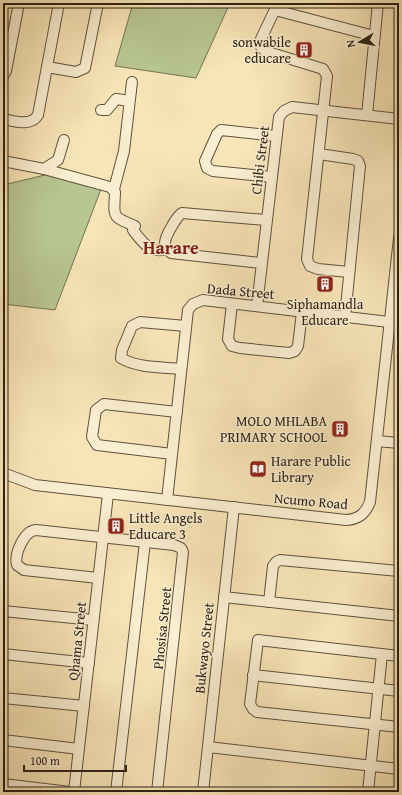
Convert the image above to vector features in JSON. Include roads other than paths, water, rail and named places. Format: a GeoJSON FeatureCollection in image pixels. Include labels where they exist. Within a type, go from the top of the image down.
{"type":"FeatureCollection","features":[{"type":"Feature","properties":{"kind":"street"},"geometry":{"type":"LineString","coordinates":[[3,76],[6,71],[20,3]]}},
{"type":"Feature","properties":{"kind":"street"},"geometry":{"type":"LineString","coordinates":[[3,119],[24,122],[36,118],[59,3]]}},
{"type":"Feature","properties":{"kind":"street"},"geometry":{"type":"LineString","coordinates":[[47,67],[76,72],[85,68],[98,3]]}},
{"type":"Feature","properties":{"kind":"street"},"geometry":{"type":"LineString","coordinates":[[366,115],[378,3]]}},
{"type":"Feature","properties":{"kind":"street"},"geometry":{"type":"LineString","coordinates":[[349,272],[318,269],[310,266],[307,259],[327,76],[323,69],[265,51],[260,47],[261,40],[276,6],[374,36]]}},
{"type":"Feature","properties":{"kind":"street"},"geometry":{"type":"LineString","coordinates":[[132,82],[124,151],[114,189],[114,214],[116,218],[134,228],[146,246],[152,249],[166,249],[172,253],[261,263]]}},
{"type":"Feature","properties":{"kind":"street"},"geometry":{"type":"LineString","coordinates":[[101,110],[107,110],[116,99],[129,101]]}},
{"type":"Feature","properties":{"kind":"street","name":"Chibi Street"},"geometry":{"type":"LineString","coordinates":[[257,306],[276,136],[279,117],[284,110],[292,107],[399,119]]}},
{"type":"Feature","properties":{"kind":"street"},"geometry":{"type":"LineString","coordinates":[[272,178],[213,171],[207,168],[205,161],[216,134],[221,130],[276,136]]}},
{"type":"Feature","properties":{"kind":"street"},"geometry":{"type":"LineString","coordinates":[[44,169],[58,160],[64,140]]}},
{"type":"Feature","properties":{"kind":"street"},"geometry":{"type":"LineString","coordinates":[[319,154],[353,159],[358,161],[360,166],[345,316]]}},
{"type":"Feature","properties":{"kind":"street"},"geometry":{"type":"LineString","coordinates":[[3,161],[44,169],[114,189]]}},
{"type":"Feature","properties":{"kind":"street"},"geometry":{"type":"LineString","coordinates":[[166,249],[165,242],[178,215],[182,213],[266,220]]}},
{"type":"Feature","properties":{"kind":"street","name":"Ncumo Road"},"geometry":{"type":"LineString","coordinates":[[3,473],[35,485],[346,520],[356,519],[367,511],[370,502],[399,238]]}},
{"type":"Feature","properties":{"kind":"street","name":"Dada Street"},"geometry":{"type":"LineString","coordinates":[[167,500],[188,310],[193,304],[203,300],[389,322]]}},
{"type":"Feature","properties":{"kind":"street"},"geometry":{"type":"LineString","coordinates":[[232,304],[228,339],[232,346],[240,348],[289,353],[295,351],[298,346],[302,312]]}},
{"type":"Feature","properties":{"kind":"street"},"geometry":{"type":"LineString","coordinates":[[181,369],[128,362],[121,358],[121,354],[132,326],[140,322],[186,326]]}},
{"type":"Feature","properties":{"kind":"street"},"geometry":{"type":"LineString","coordinates":[[172,454],[97,445],[92,437],[96,410],[104,404],[177,412]]}},
{"type":"Feature","properties":{"kind":"street"},"geometry":{"type":"LineString","coordinates":[[377,441],[399,443]]}},
{"type":"Feature","properties":{"kind":"street","name":"Qhama Street"},"geometry":{"type":"LineString","coordinates":[[74,792],[108,494]]}},
{"type":"Feature","properties":{"kind":"street","name":"Bukwayo Street"},"geometry":{"type":"LineString","coordinates":[[203,792],[234,507]]}},
{"type":"Feature","properties":{"kind":"street","name":"Phosisa Street"},"geometry":{"type":"LineString","coordinates":[[98,578],[24,570],[17,565],[16,556],[27,534],[31,531],[177,545],[181,548],[184,555],[157,792]]}},
{"type":"Feature","properties":{"kind":"street"},"geometry":{"type":"LineString","coordinates":[[116,792],[145,542]]}},
{"type":"Feature","properties":{"kind":"street"},"geometry":{"type":"LineString","coordinates":[[269,602],[273,566],[280,560],[399,571]]}},
{"type":"Feature","properties":{"kind":"street"},"geometry":{"type":"LineString","coordinates":[[224,597],[399,616]]}},
{"type":"Feature","properties":{"kind":"street"},"geometry":{"type":"LineString","coordinates":[[3,611],[93,620]]}},
{"type":"Feature","properties":{"kind":"street"},"geometry":{"type":"LineString","coordinates":[[399,656],[258,640],[250,704],[254,711],[399,727]]}},
{"type":"Feature","properties":{"kind":"street"},"geometry":{"type":"LineString","coordinates":[[3,654],[89,663]]}},
{"type":"Feature","properties":{"kind":"street"},"geometry":{"type":"LineString","coordinates":[[368,792],[382,654]]}},
{"type":"Feature","properties":{"kind":"street"},"geometry":{"type":"LineString","coordinates":[[253,675],[399,691]]}},
{"type":"Feature","properties":{"kind":"street"},"geometry":{"type":"LineString","coordinates":[[3,698],[84,706]]}},
{"type":"Feature","properties":{"kind":"street"},"geometry":{"type":"LineString","coordinates":[[3,740],[79,749]]}},
{"type":"Feature","properties":{"kind":"street"},"geometry":{"type":"LineString","coordinates":[[208,747],[399,769]]}},
{"type":"Feature","properties":{"kind":"street"},"geometry":{"type":"LineString","coordinates":[[3,784],[70,792]]}},
{"type":"Feature","properties":{"kind":"place","name":"sonwabile educare"},"geometry":{"type":"Point","coordinates":[304,50]}},
{"type":"Feature","properties":{"kind":"place","name":"Siphamandla Educare"},"geometry":{"type":"Point","coordinates":[325,284]}},
{"type":"Feature","properties":{"kind":"place","name":"MOLO MHLABA PRIMARY SCHOOL"},"geometry":{"type":"Point","coordinates":[340,429]}},
{"type":"Feature","properties":{"kind":"place","name":"Harare Public Library"},"geometry":{"type":"Point","coordinates":[258,469]}},
{"type":"Feature","properties":{"kind":"place","name":"Little Angels Educare 3"},"geometry":{"type":"Point","coordinates":[116,526]}},
{"type":"Feature","properties":{"kind":"district","name":"Harare"},"geometry":{"type":"Point","coordinates":[171,247]}}]}
